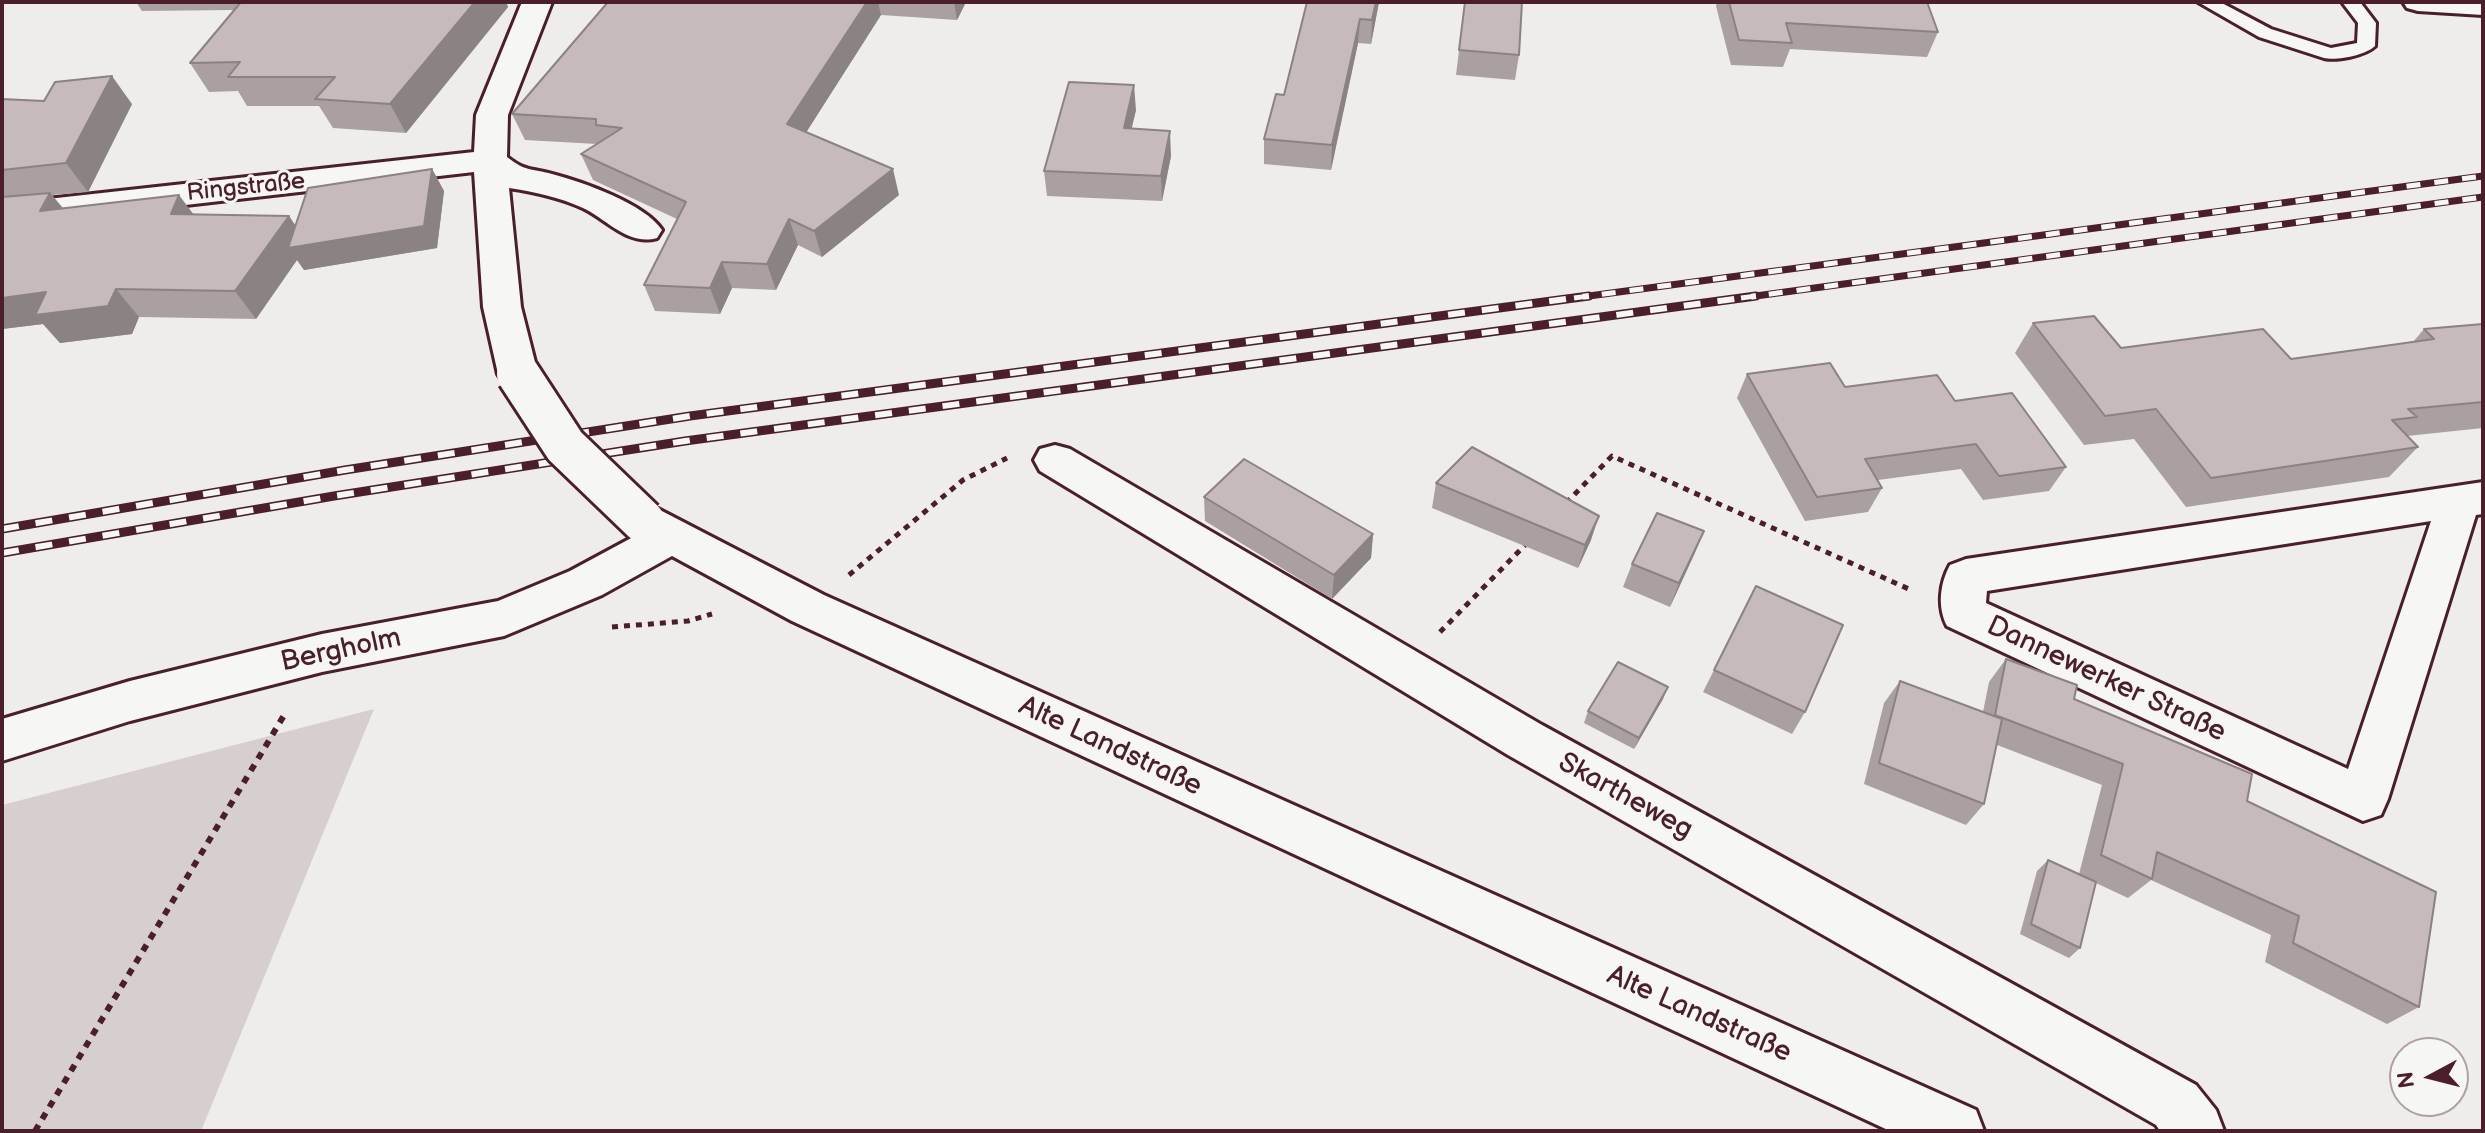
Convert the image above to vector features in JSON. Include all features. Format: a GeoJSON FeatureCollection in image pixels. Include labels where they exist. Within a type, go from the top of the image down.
{"type":"FeatureCollection","features":[{"type":"Feature","properties":{"kind":"street","name":"Alte Landstraße"},"geometry":{"type":"LineString","coordinates":[[537,2],[492,115],[490,160],[502,307],[518,374],[565,446],[656,530],[808,608],[1955,1131]]}},
{"type":"Feature","properties":{"kind":"street"},"geometry":{"type":"LineString","coordinates":[[2418,2],[2483,6]]}},
{"type":"Feature","properties":{"kind":"street","name":"Ringstraße"},"geometry":{"type":"LineString","coordinates":[[2,215],[490,160]]}},
{"type":"Feature","properties":{"kind":"street"},"geometry":{"type":"LineString","coordinates":[[490,160],[512,178],[544,182],[596,201],[644,230]]}},
{"type":"Feature","properties":{"kind":"street","name":"Skartheweg"},"geometry":{"type":"LineString","coordinates":[[1055,460],[1525,740],[2176,1105],[2195,1131]]}},
{"type":"Feature","properties":{"kind":"street","name":"Dannewerker Straße"},"geometry":{"type":"LineString","coordinates":[[2471,500],[2363,799],[1963,613],[1966,577],[2471,500]]}},
{"type":"Feature","properties":{"kind":"street","name":"Bergholm"},"geometry":{"type":"LineString","coordinates":[[2,740],[130,701],[322,653],[504,618],[586,583],[656,530]]}},
{"type":"Feature","properties":{"kind":"lane"},"geometry":{"type":"LineString","coordinates":[[2207,2],[2265,33],[2330,54],[2366,46],[2367,23],[2351,2]]}},
{"type":"Feature","properties":{"kind":"path"},"geometry":{"type":"LineString","coordinates":[[1558,512],[1612,456],[1963,613]]}},
{"type":"Feature","properties":{"kind":"path"},"geometry":{"type":"LineString","coordinates":[[808,608],[963,480],[1004,458],[1055,460]]}},
{"type":"Feature","properties":{"kind":"path"},"geometry":{"type":"LineString","coordinates":[[1404,668],[1536,534]]}},
{"type":"Feature","properties":{"kind":"path"},"geometry":{"type":"LineString","coordinates":[[35,1131],[291,703]]}},
{"type":"Feature","properties":{"kind":"shaded area"},"geometry":{"type":"Polygon","coordinates":[[[374,709],[201,1131],[2,1131],[2,805],[374,709]]]}},
{"type":"Feature","properties":{"kind":"building"},"geometry":{"type":"Polygon","coordinates":[[[241,2],[475,2],[390,104],[315,99],[335,77],[228,77],[240,62],[190,63],[241,2]]]}},
{"type":"Feature","properties":{"kind":"building"},"geometry":{"type":"Polygon","coordinates":[[[608,2],[867,2],[787,124],[893,169],[814,231],[789,219],[767,264],[722,262],[710,288],[644,285],[686,202],[581,154],[622,128],[596,125],[596,119],[512,114],[608,2]]]}},
{"type":"Feature","properties":{"kind":"building"},"geometry":{"type":"Polygon","coordinates":[[[1307,2],[1376,2],[1372,20],[1360,19],[1332,145],[1264,139],[1276,94],[1284,95],[1307,2]]]}},
{"type":"Feature","properties":{"kind":"building"},"geometry":{"type":"Polygon","coordinates":[[[1465,2],[1522,2],[1519,55],[1459,50],[1465,2]]]}},
{"type":"Feature","properties":{"kind":"building"},"geometry":{"type":"Polygon","coordinates":[[[1729,2],[1927,2],[1938,32],[1786,23],[1792,43],[1739,40],[1729,2]]]}},
{"type":"Feature","properties":{"kind":"building"},"geometry":{"type":"Polygon","coordinates":[[[112,76],[66,163],[2,170],[2,99],[44,101],[55,82],[112,76]]]}},
{"type":"Feature","properties":{"kind":"building"},"geometry":{"type":"Polygon","coordinates":[[[1069,82],[1134,85],[1124,128],[1170,131],[1161,176],[1044,171],[1069,82]]]}},
{"type":"Feature","properties":{"kind":"building"},"geometry":{"type":"Polygon","coordinates":[[[432,169],[424,226],[288,248],[308,188],[432,169]]]}},
{"type":"Feature","properties":{"kind":"building"},"geometry":{"type":"Polygon","coordinates":[[[50,193],[40,211],[179,195],[171,214],[289,216],[235,291],[116,289],[108,306],[35,315],[46,292],[2,298],[2,197],[50,193]]]}},
{"type":"Feature","properties":{"kind":"building"},"geometry":{"type":"Polygon","coordinates":[[[2094,316],[2121,348],[2263,329],[2291,359],[2434,339],[2424,329],[2483,324],[2483,402],[2408,409],[2417,417],[2392,420],[2418,447],[2211,478],[2156,409],[2105,416],[2033,323],[2094,316]]]}},
{"type":"Feature","properties":{"kind":"building"},"geometry":{"type":"Polygon","coordinates":[[[1830,363],[1845,387],[1937,375],[1955,401],[2012,393],[2066,467],[1999,476],[1976,444],[1865,459],[1882,488],[1817,497],[1747,374],[1830,363]]]}},
{"type":"Feature","properties":{"kind":"building"},"geometry":{"type":"Polygon","coordinates":[[[1472,447],[1599,516],[1585,545],[1436,483],[1472,447]]]}},
{"type":"Feature","properties":{"kind":"building"},"geometry":{"type":"Polygon","coordinates":[[[1244,459],[1373,534],[1334,575],[1204,497],[1244,459]]]}},
{"type":"Feature","properties":{"kind":"building"},"geometry":{"type":"Polygon","coordinates":[[[1657,513],[1704,531],[1679,583],[1632,564],[1657,513]]]}},
{"type":"Feature","properties":{"kind":"building"},"geometry":{"type":"Polygon","coordinates":[[[1756,586],[1843,625],[1805,712],[1714,670],[1756,586]]]}},
{"type":"Feature","properties":{"kind":"building"},"geometry":{"type":"Polygon","coordinates":[[[2006,659],[2077,685],[2074,699],[2252,774],[2247,801],[2436,892],[2419,1007],[2293,943],[2299,916],[2157,852],[2152,879],[2101,855],[2123,764],[1995,715],[2006,659]]]}},
{"type":"Feature","properties":{"kind":"building"},"geometry":{"type":"Polygon","coordinates":[[[1618,662],[1668,687],[1639,738],[1588,711],[1618,662]]]}},
{"type":"Feature","properties":{"kind":"building"},"geometry":{"type":"Polygon","coordinates":[[[1900,681],[2002,719],[1984,804],[1879,763],[1900,681]]]}},
{"type":"Feature","properties":{"kind":"building"},"geometry":{"type":"Polygon","coordinates":[[[2048,860],[2096,882],[2080,948],[2031,924],[2048,860]]]}},
{"type":"Feature","properties":{"kind":"railway"},"geometry":{"type":"LineString","coordinates":[[1574,298],[2483,176]]}},
{"type":"Feature","properties":{"kind":"railway"},"geometry":{"type":"LineString","coordinates":[[1741,298],[2483,197]]}},
{"type":"Feature","properties":{"kind":"railway"},"geometry":{"type":"LineString","coordinates":[[2,529],[345,470],[690,416],[1589,296]]}},
{"type":"Feature","properties":{"kind":"railway"},"geometry":{"type":"LineString","coordinates":[[2,553],[334,496],[685,441],[1756,296]]}}]}
